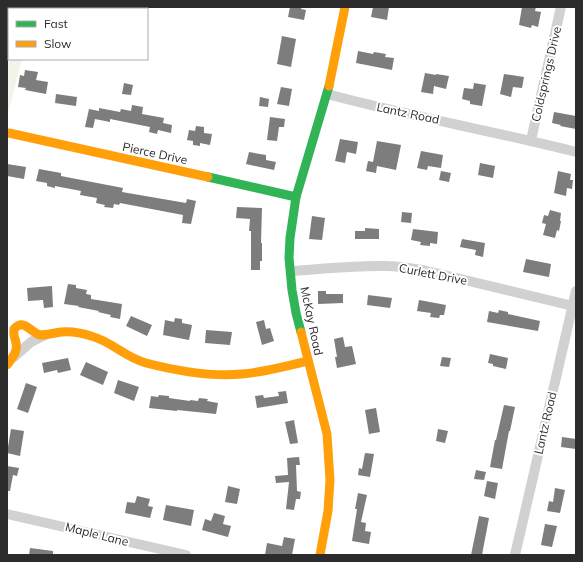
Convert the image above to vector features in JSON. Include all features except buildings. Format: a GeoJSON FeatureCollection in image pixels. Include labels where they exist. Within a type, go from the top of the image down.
{"type":"FeatureCollection","features":[{"type":"Feature","properties":{"kind":"street"},"geometry":{"type":"LineString","coordinates":[[327,94],[345,7]]}},
{"type":"Feature","properties":{"kind":"street","name":"Coldsprings Drive"},"geometry":{"type":"LineString","coordinates":[[531,140],[561,7]]}},
{"type":"Feature","properties":{"kind":"street","name":"Lantz Road"},"geometry":{"type":"LineString","coordinates":[[327,94],[364,104],[531,140],[576,152]]}},
{"type":"Feature","properties":{"kind":"street","name":"McKay Road"},"geometry":{"type":"LineString","coordinates":[[320,555],[328,511],[330,480],[327,434],[296,314],[289,258],[290,238],[296,197],[327,94]]}},
{"type":"Feature","properties":{"kind":"street","name":"Pierce Drive"},"geometry":{"type":"LineString","coordinates":[[9,133],[296,197]]}},
{"type":"Feature","properties":{"kind":"street","name":"Curlett Drive"},"geometry":{"type":"LineString","coordinates":[[291,271],[365,266],[404,267],[427,271],[573,306]]}},
{"type":"Feature","properties":{"kind":"street","name":"Lantz Road"},"geometry":{"type":"LineString","coordinates":[[515,555],[576,291]]}},
{"type":"Feature","properties":{"kind":"street"},"geometry":{"type":"LineString","coordinates":[[14,357],[17,346],[13,332],[14,329],[17,326],[25,325],[35,334],[40,335],[66,332],[84,333],[102,339],[137,360],[202,374],[244,375],[308,361]]}},
{"type":"Feature","properties":{"kind":"street"},"geometry":{"type":"LineString","coordinates":[[7,365],[31,342],[45,335]]}},
{"type":"Feature","properties":{"kind":"street","name":"Maple Lane"},"geometry":{"type":"LineString","coordinates":[[7,514],[186,555]]}},
{"type":"Feature","properties":{"kind":"shaded area"},"geometry":{"type":"Polygon","coordinates":[[[8,16],[8,60],[22,60],[7,117],[8,16]]]}},
{"type":"Feature","properties":{"kind":"traffic: fast"},"geometry":{"type":"LineString","coordinates":[[301,332],[292,290],[289,258],[290,238],[296,197],[329,86]]}},
{"type":"Feature","properties":{"kind":"traffic: fast"},"geometry":{"type":"LineString","coordinates":[[208,177],[296,197]]}},
{"type":"Feature","properties":{"kind":"traffic: slow"},"geometry":{"type":"LineString","coordinates":[[329,86],[345,7]]}},
{"type":"Feature","properties":{"kind":"traffic: slow"},"geometry":{"type":"LineString","coordinates":[[9,133],[208,177]]}},
{"type":"Feature","properties":{"kind":"traffic: slow"},"geometry":{"type":"LineString","coordinates":[[7,365],[16,349],[14,329],[21,325],[24,325],[40,335],[61,332],[76,332],[88,335],[98,338],[139,361],[170,369],[194,373],[218,375],[242,374],[308,361]]}},
{"type":"Feature","properties":{"kind":"traffic: slow"},"geometry":{"type":"LineString","coordinates":[[301,332],[327,434],[330,480],[328,511],[320,555]]}}]}
